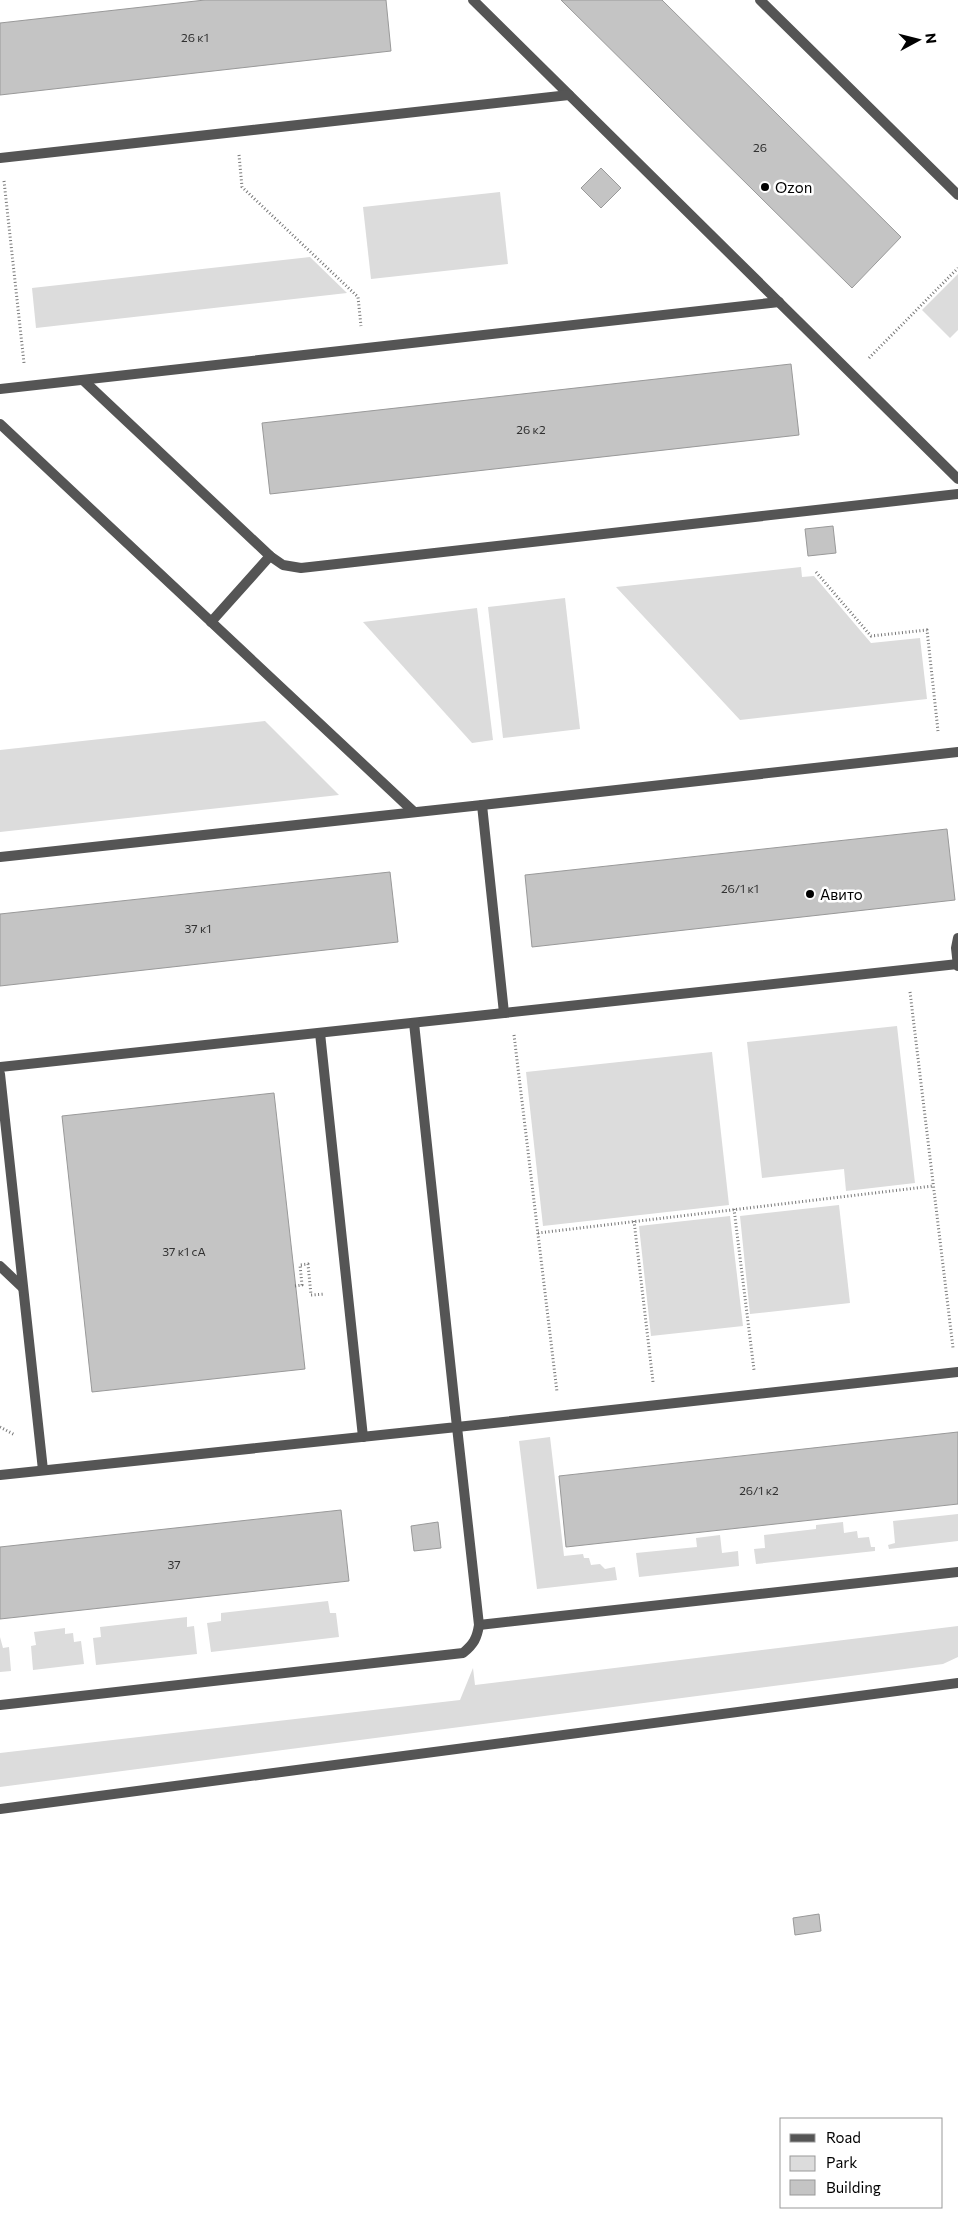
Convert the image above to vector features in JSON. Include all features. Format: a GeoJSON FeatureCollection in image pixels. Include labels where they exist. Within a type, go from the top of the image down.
{"type":"FeatureCollection","features":[{"type":"Feature","properties":{"kind":"street"},"geometry":{"type":"LineString","coordinates":[[473,0],[958,479]]}},
{"type":"Feature","properties":{"kind":"street"},"geometry":{"type":"LineString","coordinates":[[760,0],[958,195]]}},
{"type":"Feature","properties":{"kind":"street"},"geometry":{"type":"LineString","coordinates":[[1,158],[569,95]]}},
{"type":"Feature","properties":{"kind":"street"},"geometry":{"type":"LineString","coordinates":[[0,389],[779,302]]}},
{"type":"Feature","properties":{"kind":"street"},"geometry":{"type":"LineString","coordinates":[[83,380],[270,556],[283,565],[301,568],[958,494]]}},
{"type":"Feature","properties":{"kind":"street"},"geometry":{"type":"LineString","coordinates":[[0,424],[414,812]]}},
{"type":"Feature","properties":{"kind":"street"},"geometry":{"type":"LineString","coordinates":[[211,622],[270,556]]}},
{"type":"Feature","properties":{"kind":"street"},"geometry":{"type":"LineString","coordinates":[[0,858],[958,752]]}},
{"type":"Feature","properties":{"kind":"street"},"geometry":{"type":"LineString","coordinates":[[482,805],[508,1013]]}},
{"type":"Feature","properties":{"kind":"street"},"geometry":{"type":"LineString","coordinates":[[0,1067],[958,965],[958,938]]}},
{"type":"Feature","properties":{"kind":"street"},"geometry":{"type":"LineString","coordinates":[[0,1705],[463,1653],[472,1646],[477,1637],[479,1624],[414,1023]]}},
{"type":"Feature","properties":{"kind":"street"},"geometry":{"type":"LineString","coordinates":[[320,1033],[363,1437]]}},
{"type":"Feature","properties":{"kind":"street"},"geometry":{"type":"LineString","coordinates":[[0,1074],[43,1470]]}},
{"type":"Feature","properties":{"kind":"street"},"geometry":{"type":"LineString","coordinates":[[0,1266],[23,1288]]}},
{"type":"Feature","properties":{"kind":"street"},"geometry":{"type":"LineString","coordinates":[[0,1474],[457,1427],[957,1372]]}},
{"type":"Feature","properties":{"kind":"street"},"geometry":{"type":"LineString","coordinates":[[479,1624],[958,1572]]}},
{"type":"Feature","properties":{"kind":"street"},"geometry":{"type":"LineString","coordinates":[[0,1810],[958,1683]]}},
{"type":"Feature","properties":{"kind":"path"},"geometry":{"type":"LineString","coordinates":[[237,132],[242,187],[358,297],[364,348]]}},
{"type":"Feature","properties":{"kind":"path"},"geometry":{"type":"LineString","coordinates":[[1,158],[27,386]]}},
{"type":"Feature","properties":{"kind":"path"},"geometry":{"type":"LineString","coordinates":[[853,375],[958,268]]}},
{"type":"Feature","properties":{"kind":"path"},"geometry":{"type":"LineString","coordinates":[[816,572],[871,636],[927,630],[940,754]]}},
{"type":"Feature","properties":{"kind":"path"},"geometry":{"type":"LineString","coordinates":[[907,969],[957,1372]]}},
{"type":"Feature","properties":{"kind":"path"},"geometry":{"type":"LineString","coordinates":[[508,1013],[538,1233],[560,1416]]}},
{"type":"Feature","properties":{"kind":"path"},"geometry":{"type":"LineString","coordinates":[[538,1233],[933,1186]]}},
{"type":"Feature","properties":{"kind":"path"},"geometry":{"type":"LineString","coordinates":[[734,1209],[756,1394]]}},
{"type":"Feature","properties":{"kind":"path"},"geometry":{"type":"LineString","coordinates":[[634,1221],[656,1405]]}},
{"type":"Feature","properties":{"kind":"path"},"geometry":{"type":"LineString","coordinates":[[295,1286],[302,1285],[300,1266],[308,1264],[311,1295]]}},
{"type":"Feature","properties":{"kind":"green space"},"geometry":{"type":"Polygon","coordinates":[[[500,192],[508,264],[371,279],[363,207],[500,192]]]}},
{"type":"Feature","properties":{"kind":"green space"},"geometry":{"type":"Polygon","coordinates":[[[310,257],[347,293],[36,328],[32,288],[310,257]]]}},
{"type":"Feature","properties":{"kind":"green space"},"geometry":{"type":"Polygon","coordinates":[[[958,274],[958,330],[950,338],[922,310],[958,274]]]}},
{"type":"Feature","properties":{"kind":"green space"},"geometry":{"type":"Polygon","coordinates":[[[801,567],[802,577],[814,576],[871,643],[920,638],[927,699],[740,720],[616,587],[801,567]]]}},
{"type":"Feature","properties":{"kind":"green space"},"geometry":{"type":"Polygon","coordinates":[[[565,598],[580,729],[503,738],[488,607],[565,598]]]}},
{"type":"Feature","properties":{"kind":"green space"},"geometry":{"type":"Polygon","coordinates":[[[477,608],[493,740],[472,743],[363,622],[477,608]]]}},
{"type":"Feature","properties":{"kind":"green space"},"geometry":{"type":"Polygon","coordinates":[[[265,721],[339,795],[0,832],[0,750],[265,721]]]}},
{"type":"Feature","properties":{"kind":"green space"},"geometry":{"type":"Polygon","coordinates":[[[897,1026],[915,1183],[846,1191],[844,1169],[762,1178],[747,1042],[897,1026]]]}},
{"type":"Feature","properties":{"kind":"green space"},"geometry":{"type":"Polygon","coordinates":[[[712,1052],[729,1205],[543,1226],[526,1072],[712,1052]]]}},
{"type":"Feature","properties":{"kind":"green space"},"geometry":{"type":"Polygon","coordinates":[[[839,1205],[850,1303],[750,1314],[740,1216],[839,1205]]]}},
{"type":"Feature","properties":{"kind":"green space"},"geometry":{"type":"Polygon","coordinates":[[[730,1216],[743,1326],[651,1336],[639,1226],[730,1216]]]}},
{"type":"Feature","properties":{"kind":"green space"},"geometry":{"type":"Polygon","coordinates":[[[550,1437],[564,1556],[583,1554],[584,1558],[589,1558],[591,1565],[600,1564],[605,1569],[615,1567],[617,1580],[537,1589],[519,1441],[550,1437]]]}},
{"type":"Feature","properties":{"kind":"green space"},"geometry":{"type":"Polygon","coordinates":[[[958,1514],[958,1541],[889,1549],[888,1545],[895,1543],[893,1521],[958,1514]]]}},
{"type":"Feature","properties":{"kind":"green space"},"geometry":{"type":"Polygon","coordinates":[[[843,1522],[844,1533],[857,1531],[858,1538],[869,1537],[871,1547],[875,1547],[875,1551],[756,1564],[754,1549],[765,1548],[764,1535],[816,1529],[816,1525],[843,1522]]]}},
{"type":"Feature","properties":{"kind":"green space"},"geometry":{"type":"Polygon","coordinates":[[[720,1535],[722,1553],[738,1551],[739,1566],[639,1577],[636,1553],[697,1547],[696,1538],[720,1535]]]}},
{"type":"Feature","properties":{"kind":"green space"},"geometry":{"type":"Polygon","coordinates":[[[328,1601],[330,1613],[336,1613],[339,1637],[211,1652],[207,1623],[221,1621],[221,1613],[328,1601]]]}},
{"type":"Feature","properties":{"kind":"green space"},"geometry":{"type":"Polygon","coordinates":[[[187,1617],[187,1627],[194,1626],[197,1654],[96,1665],[93,1638],[101,1637],[100,1627],[187,1617]]]}},
{"type":"Feature","properties":{"kind":"green space"},"geometry":{"type":"Polygon","coordinates":[[[958,1626],[958,1657],[943,1664],[0,1787],[0,1753],[460,1700],[473,1668],[475,1685],[958,1626]]]}},
{"type":"Feature","properties":{"kind":"green space"},"geometry":{"type":"Polygon","coordinates":[[[65,1628],[65,1634],[73,1633],[74,1642],[81,1641],[84,1664],[33,1670],[31,1646],[36,1645],[34,1632],[65,1628]]]}},
{"type":"Feature","properties":{"kind":"green space"},"geometry":{"type":"Polygon","coordinates":[[[0,1637],[3,1648],[9,1647],[11,1671],[0,1672],[0,1637]]]}},
{"type":"Feature","properties":{"kind":"building"},"geometry":{"type":"Polygon","coordinates":[[[205,0],[386,0],[391,51],[0,95],[0,23],[205,0]]]}},
{"type":"Feature","properties":{"kind":"building"},"geometry":{"type":"Polygon","coordinates":[[[561,0],[662,0],[901,237],[852,288],[561,0]]]}},
{"type":"Feature","properties":{"kind":"building"},"geometry":{"type":"Polygon","coordinates":[[[601,168],[621,188],[601,208],[581,188],[601,168]]]}},
{"type":"Feature","properties":{"kind":"building"},"geometry":{"type":"Polygon","coordinates":[[[791,364],[799,435],[270,494],[262,423],[791,364]]]}},
{"type":"Feature","properties":{"kind":"building"},"geometry":{"type":"Polygon","coordinates":[[[833,526],[836,553],[808,556],[805,529],[833,526]]]}},
{"type":"Feature","properties":{"kind":"building"},"geometry":{"type":"Polygon","coordinates":[[[947,829],[955,900],[532,947],[525,875],[947,829]]]}},
{"type":"Feature","properties":{"kind":"building"},"geometry":{"type":"Polygon","coordinates":[[[390,872],[398,942],[0,986],[0,914],[390,872]]]}},
{"type":"Feature","properties":{"kind":"building"},"geometry":{"type":"Polygon","coordinates":[[[274,1093],[305,1369],[92,1392],[62,1116],[274,1093]]]}},
{"type":"Feature","properties":{"kind":"building"},"geometry":{"type":"Polygon","coordinates":[[[958,1432],[958,1504],[566,1547],[559,1476],[958,1432]]]}},
{"type":"Feature","properties":{"kind":"building"},"geometry":{"type":"Polygon","coordinates":[[[341,1510],[349,1581],[0,1619],[0,1547],[341,1510]]]}},
{"type":"Feature","properties":{"kind":"building"},"geometry":{"type":"Polygon","coordinates":[[[438,1522],[441,1548],[414,1551],[411,1526],[438,1522]]]}},
{"type":"Feature","properties":{"kind":"building"},"geometry":{"type":"Polygon","coordinates":[[[819,1914],[821,1931],[795,1935],[793,1918],[819,1914]]]}},
{"type":"Feature","properties":{"kind":"place","name":"Ozon"},"geometry":{"type":"Point","coordinates":[765,187]}},
{"type":"Feature","properties":{"kind":"place","name":"Авито"},"geometry":{"type":"Point","coordinates":[810,894]}}]}
